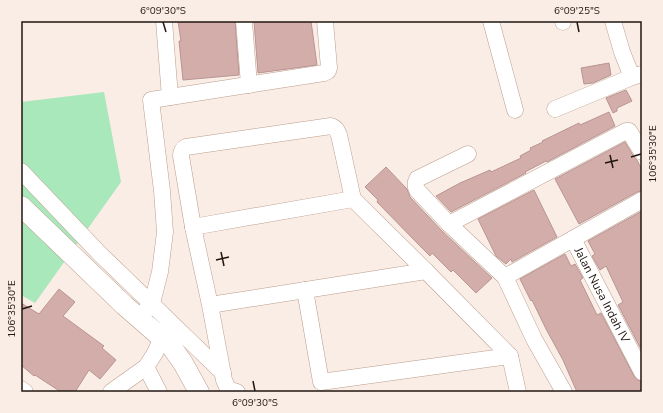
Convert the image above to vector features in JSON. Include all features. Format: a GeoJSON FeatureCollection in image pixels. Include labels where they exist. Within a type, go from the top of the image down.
{"type":"FeatureCollection","features":[{"type":"Feature","properties":{"kind":"street"},"geometry":{"type":"LineString","coordinates":[[164,21],[170,97]]}},
{"type":"Feature","properties":{"kind":"street"},"geometry":{"type":"LineString","coordinates":[[244,21],[249,85]]}},
{"type":"Feature","properties":{"kind":"street"},"geometry":{"type":"LineString","coordinates":[[145,310],[160,272],[165,232],[162,191],[151,100],[324,73],[328,71],[329,68],[325,21]]}},
{"type":"Feature","properties":{"kind":"street"},"geometry":{"type":"LineString","coordinates":[[491,21],[515,110]]}},
{"type":"Feature","properties":{"kind":"street"},"geometry":{"type":"LineString","coordinates":[[555,109],[637,76],[622,52],[613,21]]}},
{"type":"Feature","properties":{"kind":"street"},"geometry":{"type":"LineString","coordinates":[[230,391],[224,380],[193,227],[180,156],[182,148],[331,126],[336,129],[339,135],[353,199],[510,356],[518,392]]}},
{"type":"Feature","properties":{"kind":"street"},"geometry":{"type":"LineString","coordinates":[[449,224],[626,131],[629,132],[642,152]]}},
{"type":"Feature","properties":{"kind":"street"},"geometry":{"type":"LineString","coordinates":[[468,154],[417,178],[415,181],[415,186],[449,224],[504,277],[534,339],[564,392]]}},
{"type":"Feature","properties":{"kind":"street"},"geometry":{"type":"LineString","coordinates":[[21,171],[99,253],[145,310],[166,329],[223,373]]}},
{"type":"Feature","properties":{"kind":"street"},"geometry":{"type":"LineString","coordinates":[[193,227],[353,199]]}},
{"type":"Feature","properties":{"kind":"street"},"geometry":{"type":"LineString","coordinates":[[504,277],[642,200]]}},
{"type":"Feature","properties":{"kind":"street"},"geometry":{"type":"LineString","coordinates":[[21,206],[124,305],[145,310]]}},
{"type":"Feature","properties":{"kind":"street","name":"Jalan Nusa Indah IV"},"geometry":{"type":"LineString","coordinates":[[572,239],[642,372]]}},
{"type":"Feature","properties":{"kind":"street"},"geometry":{"type":"LineString","coordinates":[[210,305],[426,271]]}},
{"type":"Feature","properties":{"kind":"street"},"geometry":{"type":"LineString","coordinates":[[305,290],[322,387],[510,356]]}},
{"type":"Feature","properties":{"kind":"street"},"geometry":{"type":"LineString","coordinates":[[111,392],[146,367],[155,353],[166,329]]}},
{"type":"Feature","properties":{"kind":"street"},"geometry":{"type":"LineString","coordinates":[[166,329],[171,346],[183,363],[199,392]]}},
{"type":"Feature","properties":{"kind":"street"},"geometry":{"type":"LineString","coordinates":[[146,367],[159,392]]}},
{"type":"Feature","properties":{"kind":"street"},"geometry":{"type":"LineString","coordinates":[[21,388],[25,392]]}},
{"type":"Feature","properties":{"kind":"green space"},"geometry":{"type":"Polygon","coordinates":[[[104,92],[121,182],[35,303],[21,295],[21,102],[104,92]]]}},
{"type":"Feature","properties":{"kind":"building"},"geometry":{"type":"Polygon","coordinates":[[[178,21],[235,21],[239,75],[183,80],[179,41],[181,41],[178,21]]]}},
{"type":"Feature","properties":{"kind":"building"},"geometry":{"type":"Polygon","coordinates":[[[254,21],[311,21],[317,65],[258,73],[254,21]]]}},
{"type":"Feature","properties":{"kind":"building"},"geometry":{"type":"Polygon","coordinates":[[[609,63],[611,75],[593,83],[584,84],[581,68],[609,63]]]}},
{"type":"Feature","properties":{"kind":"building"},"geometry":{"type":"Polygon","coordinates":[[[626,90],[632,101],[617,108],[617,111],[613,113],[606,98],[626,90]]]}},
{"type":"Feature","properties":{"kind":"building"},"geometry":{"type":"Polygon","coordinates":[[[609,112],[615,126],[451,212],[436,196],[460,183],[490,170],[491,172],[521,158],[520,156],[531,150],[530,148],[579,123],[580,125],[609,112]]]}},
{"type":"Feature","properties":{"kind":"building"},"geometry":{"type":"Polygon","coordinates":[[[625,142],[642,170],[642,191],[637,192],[579,224],[555,179],[625,142]]]}},
{"type":"Feature","properties":{"kind":"building"},"geometry":{"type":"Polygon","coordinates":[[[386,167],[407,189],[410,197],[442,231],[492,278],[476,293],[453,270],[451,272],[432,253],[430,256],[377,202],[378,200],[365,187],[386,167]]]}},
{"type":"Feature","properties":{"kind":"building"},"geometry":{"type":"Polygon","coordinates":[[[534,190],[557,237],[512,262],[511,259],[506,264],[496,256],[478,219],[534,190]]]}},
{"type":"Feature","properties":{"kind":"building"},"geometry":{"type":"Polygon","coordinates":[[[642,211],[642,351],[618,305],[623,302],[606,266],[600,270],[592,256],[595,254],[588,241],[642,211]]]}},
{"type":"Feature","properties":{"kind":"building"},"geometry":{"type":"Polygon","coordinates":[[[565,254],[571,266],[575,264],[583,278],[580,280],[597,315],[601,313],[634,376],[637,380],[642,381],[642,392],[577,392],[563,360],[520,279],[565,254]]]}},
{"type":"Feature","properties":{"kind":"building"},"geometry":{"type":"Polygon","coordinates":[[[59,289],[75,302],[63,316],[104,346],[102,348],[116,360],[100,379],[89,370],[75,392],[61,392],[35,375],[34,376],[21,365],[21,303],[39,314],[59,289]]]}}]}
